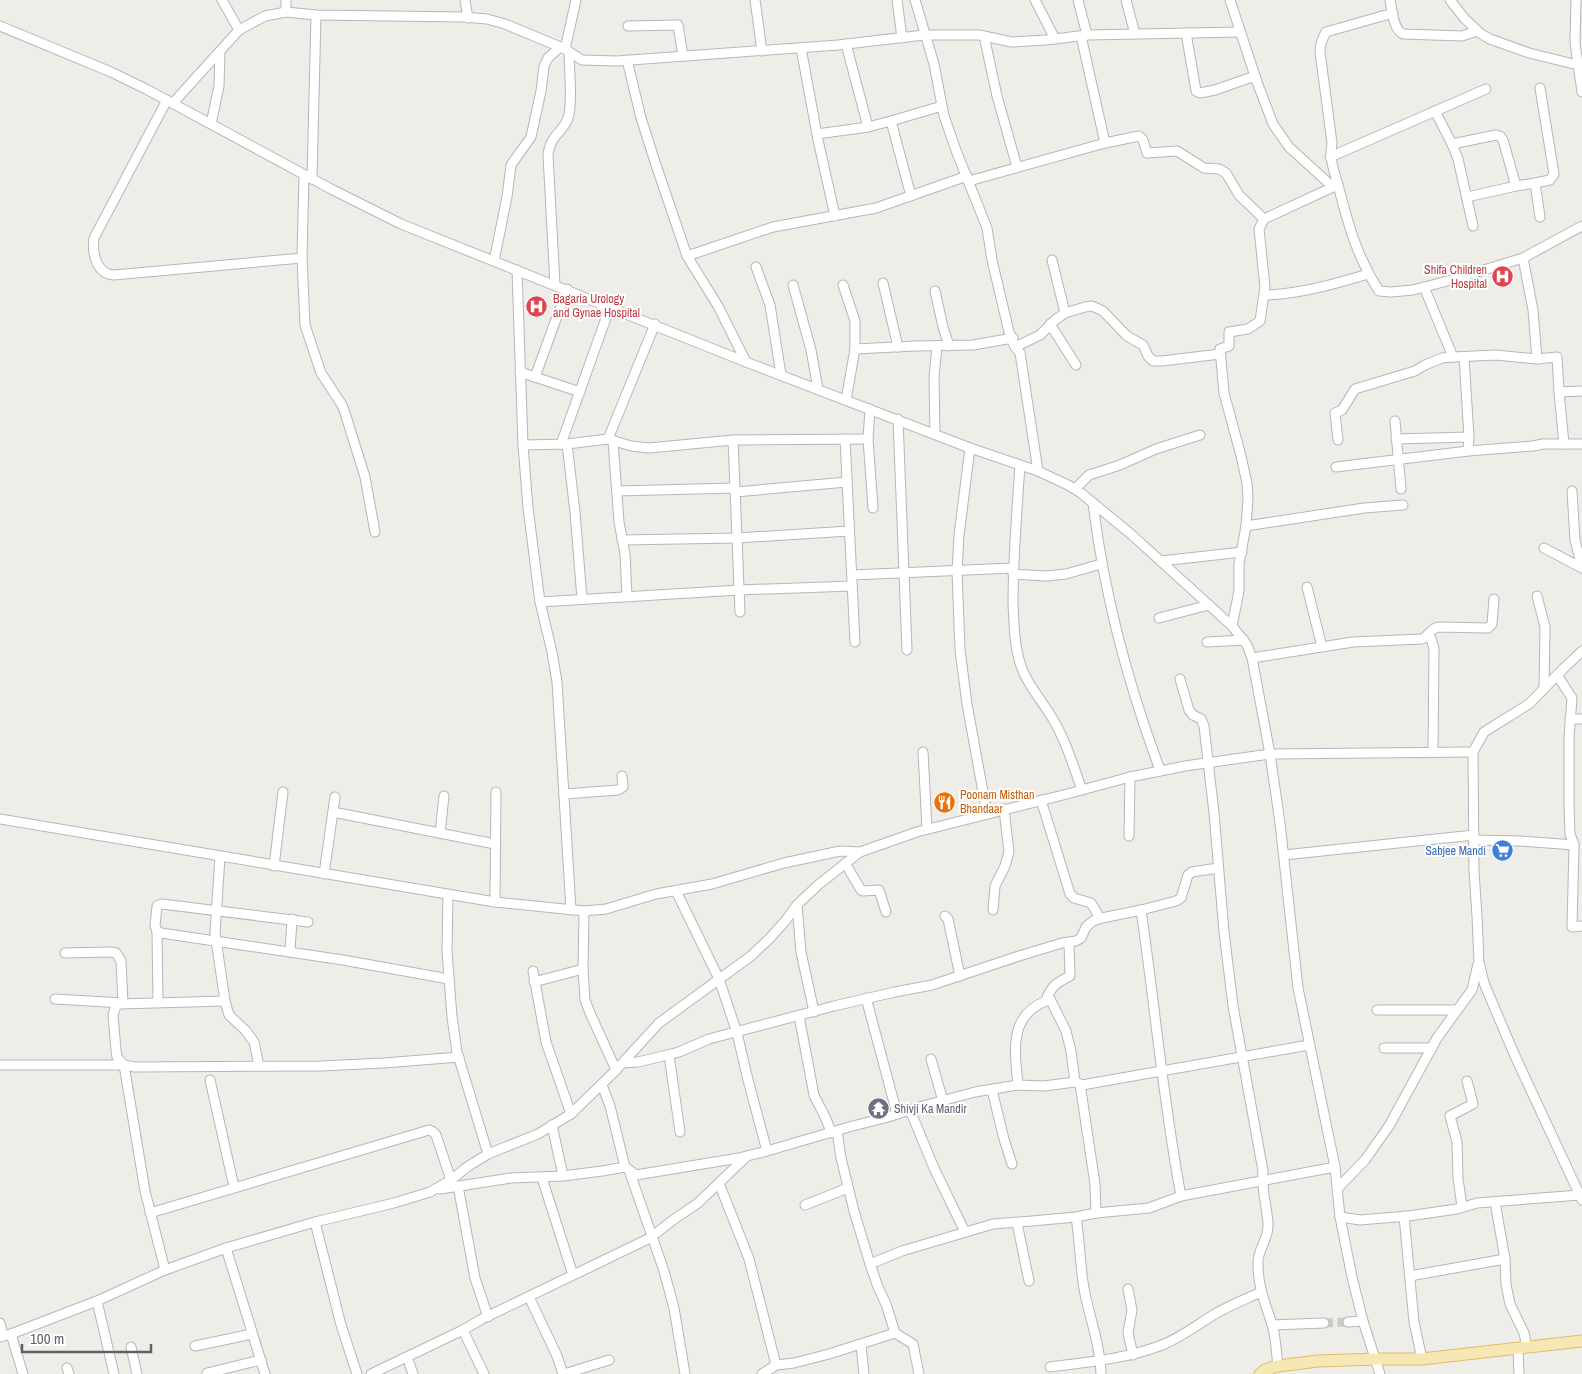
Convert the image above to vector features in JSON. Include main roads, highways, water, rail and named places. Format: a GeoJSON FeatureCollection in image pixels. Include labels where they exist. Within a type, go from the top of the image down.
{"type":"FeatureCollection","features":[{"type":"Feature","properties":{"kind":"main road"},"geometry":{"type":"LineString","coordinates":[[1260,1374],[1265,1370],[1278,1366],[1318,1361],[1422,1359],[1582,1341]]}},
{"type":"Feature","properties":{"kind":"tunnel"},"geometry":{"type":"LineString","coordinates":[[1324,1323],[1348,1322]]}},
{"type":"Feature","properties":{"kind":"place","name":"Shifa Children Hospital"},"geometry":{"type":"Point","coordinates":[1503,277]}},
{"type":"Feature","properties":{"kind":"place","name":"Bagaria Urology and Gynae Hospital"},"geometry":{"type":"Point","coordinates":[537,306]}},
{"type":"Feature","properties":{"kind":"place","name":"Poonam Misthan Bhandaar"},"geometry":{"type":"Point","coordinates":[944,802]}},
{"type":"Feature","properties":{"kind":"place","name":"Sabjee Mandi"},"geometry":{"type":"Point","coordinates":[1502,851]}},
{"type":"Feature","properties":{"kind":"place","name":"Shivji Ka Mandir"},"geometry":{"type":"Point","coordinates":[878,1109]}}]}
